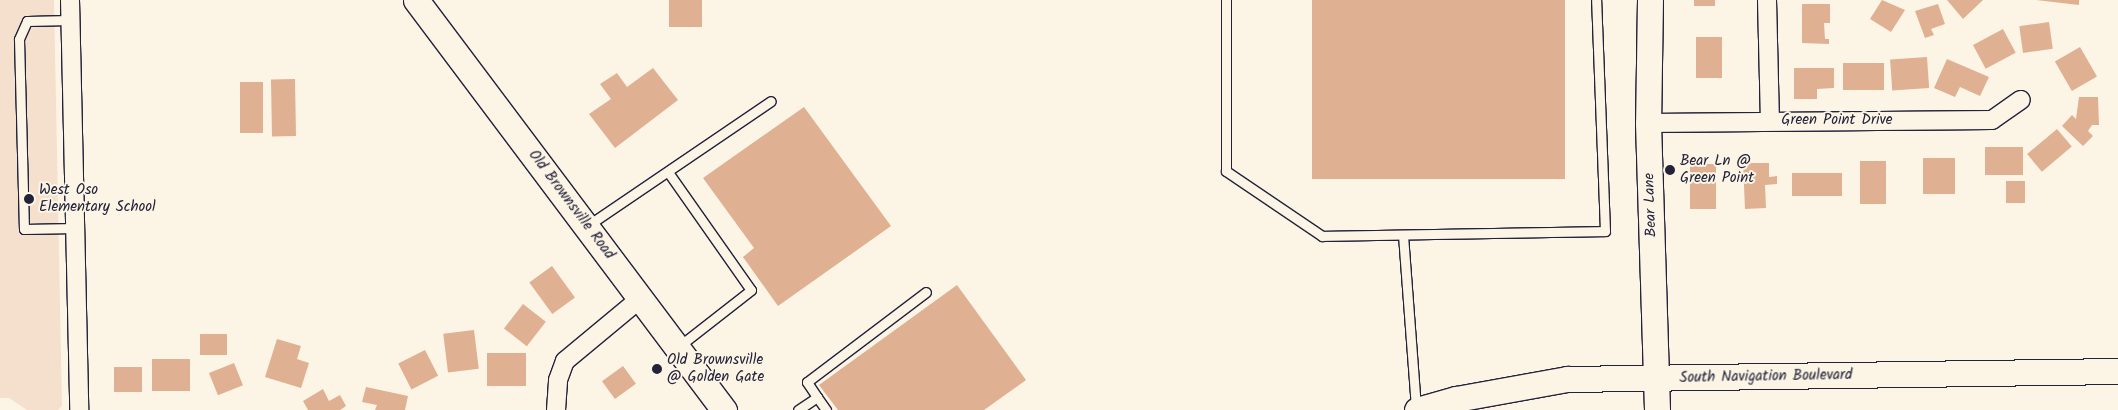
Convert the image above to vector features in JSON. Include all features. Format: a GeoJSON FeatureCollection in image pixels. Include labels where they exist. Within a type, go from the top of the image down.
{"type":"FeatureCollection","features":[{"type":"Feature","properties":{"kind":"street"},"geometry":{"type":"LineString","coordinates":[[70,0],[78,410]]}},
{"type":"Feature","properties":{"kind":"street","name":"Old Brownsville Road"},"geometry":{"type":"LineString","coordinates":[[416,0],[642,298],[724,410]]}},
{"type":"Feature","properties":{"kind":"street","name":"Bear Lane"},"geometry":{"type":"LineString","coordinates":[[1650,0],[1648,122],[1657,410]]}},
{"type":"Feature","properties":{"kind":"street"},"geometry":{"type":"LineString","coordinates":[[1767,0],[1770,121]]}},
{"type":"Feature","properties":{"kind":"street","name":"Green Point Drive"},"geometry":{"type":"LineString","coordinates":[[1648,122],[1992,120],[2020,100]]}},
{"type":"Feature","properties":{"kind":"street"},"geometry":{"type":"LineString","coordinates":[[556,410],[558,380],[565,361],[642,298]]}},
{"type":"Feature","properties":{"kind":"street","name":"South Navigation Boulevard"},"geometry":{"type":"LineString","coordinates":[[1417,410],[1456,399],[1567,379],[1657,380],[2118,371]]}},
{"type":"Feature","properties":{"kind":"lane"},"geometry":{"type":"LineString","coordinates":[[1226,0],[1226,171],[1322,236],[1606,231],[1596,0]]}},
{"type":"Feature","properties":{"kind":"lane"},"geometry":{"type":"LineString","coordinates":[[70,20],[27,22],[19,39],[24,229],[75,228]]}},
{"type":"Feature","properties":{"kind":"lane"},"geometry":{"type":"LineString","coordinates":[[587,226],[771,101]]}},
{"type":"Feature","properties":{"kind":"lane"},"geometry":{"type":"LineString","coordinates":[[668,172],[751,290],[678,347]]}},
{"type":"Feature","properties":{"kind":"lane"},"geometry":{"type":"LineString","coordinates":[[1403,235],[1417,410]]}},
{"type":"Feature","properties":{"kind":"lane"},"geometry":{"type":"LineString","coordinates":[[826,410],[808,382],[926,292]]}},
{"type":"Feature","properties":{"kind":"lane"},"geometry":{"type":"LineString","coordinates":[[798,410],[817,397]]}},
{"type":"Feature","properties":{"kind":"shaded area","name":"West Oso Elementary School"},"geometry":{"type":"Polygon","coordinates":[[[0,0],[54,0],[62,406],[58,410],[27,410],[9,398],[0,398],[0,0]]]}},
{"type":"Feature","properties":{"kind":"building"},"geometry":{"type":"Polygon","coordinates":[[[669,0],[702,0],[702,27],[669,27],[669,0]]]}},
{"type":"Feature","properties":{"kind":"building"},"geometry":{"type":"Polygon","coordinates":[[[1312,0],[1565,0],[1565,179],[1312,179],[1312,0]]]}},
{"type":"Feature","properties":{"kind":"building"},"geometry":{"type":"Polygon","coordinates":[[[1694,0],[1715,0],[1715,6],[1694,6],[1694,0]]]}},
{"type":"Feature","properties":{"kind":"building"},"geometry":{"type":"Polygon","coordinates":[[[1882,0],[1905,10],[1891,32],[1870,19],[1882,0]]]}},
{"type":"Feature","properties":{"kind":"building"},"geometry":{"type":"Polygon","coordinates":[[[1947,0],[1983,0],[1963,19],[1947,0]]]}},
{"type":"Feature","properties":{"kind":"building"},"geometry":{"type":"Polygon","coordinates":[[[2036,0],[2079,0],[2079,5],[2036,0]]]}},
{"type":"Feature","properties":{"kind":"building"},"geometry":{"type":"Polygon","coordinates":[[[1802,4],[1830,4],[1830,23],[1824,23],[1825,39],[1829,39],[1829,44],[1802,43],[1802,4]]]}},
{"type":"Feature","properties":{"kind":"building"},"geometry":{"type":"Polygon","coordinates":[[[1938,4],[1945,24],[1931,29],[1934,35],[1925,38],[1915,11],[1938,4]]]}},
{"type":"Feature","properties":{"kind":"building"},"geometry":{"type":"Polygon","coordinates":[[[2049,22],[2053,49],[2023,53],[2019,26],[2049,22]]]}},
{"type":"Feature","properties":{"kind":"building"},"geometry":{"type":"Polygon","coordinates":[[[2003,29],[2016,53],[1986,69],[1973,45],[2003,29]]]}},
{"type":"Feature","properties":{"kind":"building"},"geometry":{"type":"Polygon","coordinates":[[[1696,37],[1722,37],[1722,78],[1696,78],[1696,37]]]}},
{"type":"Feature","properties":{"kind":"building"},"geometry":{"type":"Polygon","coordinates":[[[2080,47],[2097,76],[2072,91],[2055,62],[2080,47]]]}},
{"type":"Feature","properties":{"kind":"building"},"geometry":{"type":"Polygon","coordinates":[[[1927,57],[1929,88],[1892,91],[1890,60],[1927,57]]]}},
{"type":"Feature","properties":{"kind":"building"},"geometry":{"type":"Polygon","coordinates":[[[1947,59],[1989,77],[1980,96],[1960,87],[1955,97],[1934,88],[1947,59]]]}},
{"type":"Feature","properties":{"kind":"building"},"geometry":{"type":"Polygon","coordinates":[[[1843,63],[1884,63],[1884,90],[1843,90],[1843,63]]]}},
{"type":"Feature","properties":{"kind":"building"},"geometry":{"type":"Polygon","coordinates":[[[653,68],[678,100],[615,148],[589,114],[611,99],[600,84],[617,73],[627,87],[653,68]]]}},
{"type":"Feature","properties":{"kind":"building"},"geometry":{"type":"Polygon","coordinates":[[[1794,68],[1834,68],[1834,88],[1817,89],[1817,99],[1794,99],[1794,68]]]}},
{"type":"Feature","properties":{"kind":"building"},"geometry":{"type":"Polygon","coordinates":[[[271,79],[295,79],[296,136],[272,136],[271,79]]]}},
{"type":"Feature","properties":{"kind":"building"},"geometry":{"type":"Polygon","coordinates":[[[240,82],[263,82],[263,133],[240,133],[240,82]]]}},
{"type":"Feature","properties":{"kind":"building"},"geometry":{"type":"Polygon","coordinates":[[[2079,97],[2098,97],[2099,125],[2092,125],[2088,131],[2093,136],[2083,146],[2062,126],[2072,115],[2076,119],[2079,97]]]}},
{"type":"Feature","properties":{"kind":"building"},"geometry":{"type":"Polygon","coordinates":[[[804,107],[891,226],[778,306],[743,257],[754,248],[703,178],[804,107]]]}},
{"type":"Feature","properties":{"kind":"building"},"geometry":{"type":"Polygon","coordinates":[[[2057,129],[2072,147],[2042,172],[2027,154],[2057,129]]]}},
{"type":"Feature","properties":{"kind":"building"},"geometry":{"type":"Polygon","coordinates":[[[1985,147],[2023,147],[2023,175],[1985,175],[1985,147]]]}},
{"type":"Feature","properties":{"kind":"building"},"geometry":{"type":"Polygon","coordinates":[[[1923,158],[1955,158],[1955,194],[1923,194],[1923,158]]]}},
{"type":"Feature","properties":{"kind":"building"},"geometry":{"type":"Polygon","coordinates":[[[1860,161],[1886,161],[1886,204],[1860,204],[1860,161]]]}},
{"type":"Feature","properties":{"kind":"building"},"geometry":{"type":"Polygon","coordinates":[[[1743,163],[1769,163],[1769,177],[1777,176],[1777,184],[1765,185],[1766,208],[1745,209],[1743,163]]]}},
{"type":"Feature","properties":{"kind":"building"},"geometry":{"type":"Polygon","coordinates":[[[1690,164],[1716,164],[1716,209],[1690,209],[1690,164]]]}},
{"type":"Feature","properties":{"kind":"building"},"geometry":{"type":"Polygon","coordinates":[[[1792,173],[1842,173],[1842,196],[1792,196],[1792,173]]]}},
{"type":"Feature","properties":{"kind":"building"},"geometry":{"type":"Polygon","coordinates":[[[2006,181],[2025,181],[2025,203],[2006,203],[2006,181]]]}},
{"type":"Feature","properties":{"kind":"building"},"geometry":{"type":"Polygon","coordinates":[[[552,266],[575,298],[552,314],[529,282],[552,266]]]}},
{"type":"Feature","properties":{"kind":"building"},"geometry":{"type":"Polygon","coordinates":[[[957,285],[1026,380],[984,410],[838,410],[819,385],[957,285]]]}},
{"type":"Feature","properties":{"kind":"building"},"geometry":{"type":"Polygon","coordinates":[[[523,304],[546,322],[527,346],[504,328],[523,304]]]}},
{"type":"Feature","properties":{"kind":"building"},"geometry":{"type":"Polygon","coordinates":[[[474,330],[479,369],[448,372],[443,334],[474,330]]]}},
{"type":"Feature","properties":{"kind":"building"},"geometry":{"type":"Polygon","coordinates":[[[200,334],[227,334],[227,355],[200,355],[200,334]]]}},
{"type":"Feature","properties":{"kind":"building"},"geometry":{"type":"Polygon","coordinates":[[[277,339],[301,346],[297,359],[309,363],[301,388],[265,377],[277,339]]]}},
{"type":"Feature","properties":{"kind":"building"},"geometry":{"type":"Polygon","coordinates":[[[425,350],[438,376],[411,389],[398,364],[425,350]]]}},
{"type":"Feature","properties":{"kind":"building"},"geometry":{"type":"Polygon","coordinates":[[[487,353],[526,353],[526,386],[487,386],[487,353]]]}},
{"type":"Feature","properties":{"kind":"building"},"geometry":{"type":"Polygon","coordinates":[[[152,359],[190,359],[190,391],[152,391],[152,359]]]}},
{"type":"Feature","properties":{"kind":"building"},"geometry":{"type":"Polygon","coordinates":[[[234,363],[243,385],[218,395],[209,373],[234,363]]]}},
{"type":"Feature","properties":{"kind":"building"},"geometry":{"type":"Polygon","coordinates":[[[623,366],[636,384],[615,399],[602,381],[623,366]]]}},
{"type":"Feature","properties":{"kind":"building"},"geometry":{"type":"Polygon","coordinates":[[[114,367],[142,367],[142,392],[114,392],[114,367]]]}},
{"type":"Feature","properties":{"kind":"building"},"geometry":{"type":"Polygon","coordinates":[[[366,387],[408,396],[405,410],[375,410],[377,405],[362,402],[366,387]]]}},
{"type":"Feature","properties":{"kind":"building"},"geometry":{"type":"Polygon","coordinates":[[[323,389],[329,401],[340,395],[346,406],[340,410],[308,410],[303,401],[323,389]]]}},
{"type":"Feature","properties":{"kind":"place","name":"Bear Ln @ Green Point"},"geometry":{"type":"Point","coordinates":[1670,170]}},
{"type":"Feature","properties":{"kind":"place","name":"West Oso Elementary School"},"geometry":{"type":"Point","coordinates":[29,199]}},
{"type":"Feature","properties":{"kind":"place","name":"Old Brownsville @ Golden Gate"},"geometry":{"type":"Point","coordinates":[657,369]}}]}
